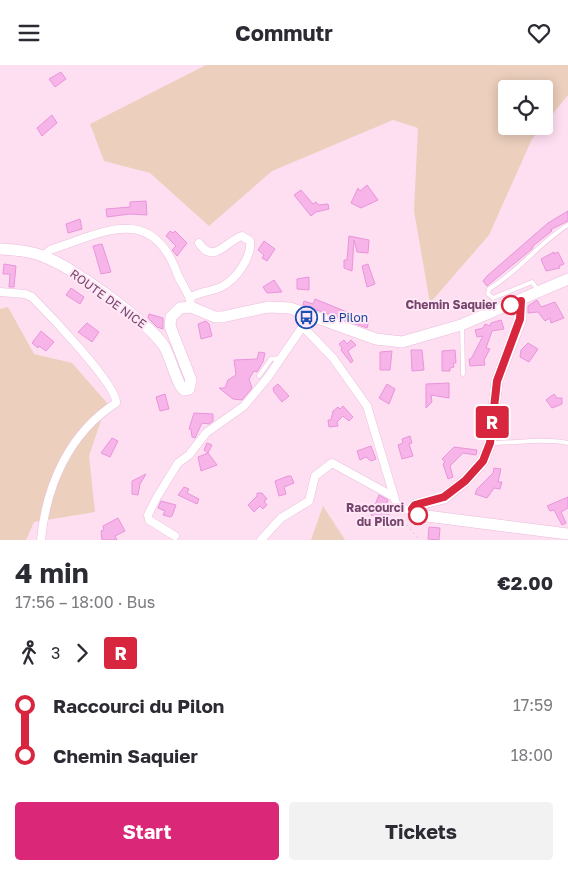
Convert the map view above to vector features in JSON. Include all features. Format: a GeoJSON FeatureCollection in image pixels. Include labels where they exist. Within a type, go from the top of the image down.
{"type":"FeatureCollection","features":[{"type":"Feature","properties":{"kind":"main road","name":"ROUTE DE NICE"},"geometry":{"type":"LineString","coordinates":[[0,249],[43,256],[64,267],[133,316],[154,334],[169,355],[179,385],[184,390],[189,389],[191,380],[172,336],[170,321],[174,313],[191,302]]}},
{"type":"Feature","properties":{"kind":"main road"},"geometry":{"type":"LineString","coordinates":[[191,302],[210,316],[222,317],[268,307],[290,308],[367,336],[391,341],[412,340],[461,325],[521,301],[568,279]]}},
{"type":"Feature","properties":{"kind":"main road"},"geometry":{"type":"LineString","coordinates":[[521,301],[520,319],[497,381],[490,443],[483,461],[457,488],[444,497],[415,505],[412,509],[418,515],[568,534]]}},
{"type":"Feature","properties":{"kind":"street"},"geometry":{"type":"LineString","coordinates":[[43,256],[50,250],[112,229],[141,230],[163,247],[174,263],[183,288],[191,302],[228,283],[242,266],[251,247],[250,241],[242,236],[222,249],[212,252],[204,249],[199,243]]}},
{"type":"Feature","properties":{"kind":"street"},"geometry":{"type":"LineString","coordinates":[[0,292],[25,294],[32,297],[102,376],[116,398],[116,403],[84,431],[64,457],[45,515],[41,540]]}},
{"type":"Feature","properties":{"kind":"street"},"geometry":{"type":"LineString","coordinates":[[175,536],[148,520],[153,505],[168,478],[178,463],[189,455],[200,439],[244,406],[268,377],[303,326],[303,312]]}},
{"type":"Feature","properties":{"kind":"street"},"geometry":{"type":"LineString","coordinates":[[303,326],[333,358],[367,406],[395,500],[401,509],[412,509]]}},
{"type":"Feature","properties":{"kind":"street"},"geometry":{"type":"LineString","coordinates":[[261,540],[281,518],[309,501],[315,476],[332,463],[395,500]]}},
{"type":"Feature","properties":{"kind":"lane"},"geometry":{"type":"LineString","coordinates":[[539,292],[532,282],[493,298],[488,294],[489,289],[503,281],[552,235],[568,225]]}},
{"type":"Feature","properties":{"kind":"lane"},"geometry":{"type":"LineString","coordinates":[[461,325],[464,337],[463,374]]}},
{"type":"Feature","properties":{"kind":"lane"},"geometry":{"type":"LineString","coordinates":[[259,376],[271,359],[280,358]]}},
{"type":"Feature","properties":{"kind":"lane"},"geometry":{"type":"LineString","coordinates":[[490,443],[521,443],[551,440],[568,443]]}},
{"type":"Feature","properties":{"kind":"path"},"geometry":{"type":"LineString","coordinates":[[395,500],[395,508],[419,540]]}},
{"type":"Feature","properties":{"kind":"shaded area"},"geometry":{"type":"Polygon","coordinates":[[[206,65],[568,65],[568,95],[553,114],[553,80],[498,80],[498,135],[535,135],[489,235],[430,303],[414,211],[418,128],[393,120],[272,171],[209,226],[150,173],[104,161],[90,124],[206,65]]]}},
{"type":"Feature","properties":{"kind":"shaded area"},"geometry":{"type":"Polygon","coordinates":[[[8,307],[34,354],[72,363],[107,403],[89,456],[95,512],[34,522],[26,540],[0,540],[0,309],[8,307]]]}},
{"type":"Feature","properties":{"kind":"shaded area"},"geometry":{"type":"Polygon","coordinates":[[[323,506],[345,540],[311,540],[323,506]]]}},
{"type":"Feature","properties":{"kind":"building"},"geometry":{"type":"Polygon","coordinates":[[[61,72],[66,79],[55,87],[49,79],[61,72]]]}},
{"type":"Feature","properties":{"kind":"building"},"geometry":{"type":"Polygon","coordinates":[[[52,115],[57,123],[42,136],[37,128],[52,115]]]}},
{"type":"Feature","properties":{"kind":"building"},"geometry":{"type":"Polygon","coordinates":[[[367,185],[378,200],[361,208],[351,203],[358,188],[360,191],[367,185]]]}},
{"type":"Feature","properties":{"kind":"building"},"geometry":{"type":"Polygon","coordinates":[[[301,190],[313,204],[316,202],[319,205],[328,204],[329,209],[316,212],[311,216],[294,195],[301,190]]]}},
{"type":"Feature","properties":{"kind":"building"},"geometry":{"type":"Polygon","coordinates":[[[146,201],[147,215],[130,214],[107,217],[106,209],[130,207],[130,202],[146,201]]]}},
{"type":"Feature","properties":{"kind":"building"},"geometry":{"type":"Polygon","coordinates":[[[568,211],[568,221],[550,230],[552,231],[534,245],[532,249],[487,286],[483,281],[487,276],[548,223],[568,211]]]}},
{"type":"Feature","properties":{"kind":"building"},"geometry":{"type":"Polygon","coordinates":[[[80,219],[82,229],[68,233],[66,224],[80,219]]]}},
{"type":"Feature","properties":{"kind":"building"},"geometry":{"type":"Polygon","coordinates":[[[170,231],[173,233],[175,231],[187,243],[177,256],[172,250],[176,246],[166,236],[170,231]]]}},
{"type":"Feature","properties":{"kind":"building"},"geometry":{"type":"Polygon","coordinates":[[[349,236],[369,240],[368,253],[357,252],[354,240],[352,271],[344,268],[344,260],[347,260],[349,236]]]}},
{"type":"Feature","properties":{"kind":"building"},"geometry":{"type":"Polygon","coordinates":[[[264,241],[275,249],[267,261],[262,258],[264,255],[258,250],[264,241]]]}},
{"type":"Feature","properties":{"kind":"building"},"geometry":{"type":"Polygon","coordinates":[[[102,244],[111,272],[101,274],[93,246],[102,244]]]}},
{"type":"Feature","properties":{"kind":"building"},"geometry":{"type":"Polygon","coordinates":[[[554,252],[554,254],[558,252],[564,264],[559,266],[560,268],[546,271],[541,259],[554,252]]]}},
{"type":"Feature","properties":{"kind":"building"},"geometry":{"type":"Polygon","coordinates":[[[4,264],[16,266],[14,287],[9,287],[10,274],[3,274],[4,264]]]}},
{"type":"Feature","properties":{"kind":"building"},"geometry":{"type":"Polygon","coordinates":[[[368,264],[375,284],[367,287],[362,266],[368,264]]]}},
{"type":"Feature","properties":{"kind":"building"},"geometry":{"type":"Polygon","coordinates":[[[309,277],[309,290],[297,289],[297,279],[309,277]]]}},
{"type":"Feature","properties":{"kind":"building"},"geometry":{"type":"Polygon","coordinates":[[[274,280],[282,292],[267,293],[263,287],[274,280]]]}},
{"type":"Feature","properties":{"kind":"building"},"geometry":{"type":"Polygon","coordinates":[[[71,288],[84,297],[80,304],[66,295],[71,288]]]}},
{"type":"Feature","properties":{"kind":"building"},"geometry":{"type":"Polygon","coordinates":[[[315,299],[369,321],[367,328],[303,305],[304,301],[313,304],[315,299]]]}},
{"type":"Feature","properties":{"kind":"building"},"geometry":{"type":"Polygon","coordinates":[[[537,300],[541,307],[555,302],[564,318],[551,323],[550,318],[545,321],[538,312],[528,313],[528,306],[537,300]]]}},
{"type":"Feature","properties":{"kind":"building"},"geometry":{"type":"Polygon","coordinates":[[[149,314],[163,318],[163,329],[157,327],[148,318],[149,314]]]}},
{"type":"Feature","properties":{"kind":"building"},"geometry":{"type":"Polygon","coordinates":[[[501,320],[504,329],[492,331],[486,348],[490,349],[484,360],[485,365],[470,366],[469,359],[471,359],[483,336],[477,337],[475,330],[483,328],[485,324],[490,326],[491,323],[501,320]]]}},
{"type":"Feature","properties":{"kind":"building"},"geometry":{"type":"Polygon","coordinates":[[[206,321],[209,324],[212,336],[201,339],[198,324],[206,321]]]}},
{"type":"Feature","properties":{"kind":"building"},"geometry":{"type":"Polygon","coordinates":[[[87,323],[99,332],[92,342],[78,332],[87,323]]]}},
{"type":"Feature","properties":{"kind":"building"},"geometry":{"type":"Polygon","coordinates":[[[41,331],[54,342],[46,351],[32,343],[41,331]]]}},
{"type":"Feature","properties":{"kind":"building"},"geometry":{"type":"Polygon","coordinates":[[[344,340],[347,344],[351,340],[356,345],[348,351],[353,361],[351,363],[341,350],[342,348],[339,344],[344,340]]]}},
{"type":"Feature","properties":{"kind":"building"},"geometry":{"type":"Polygon","coordinates":[[[528,343],[538,349],[529,362],[520,357],[521,350],[528,343]]]}},
{"type":"Feature","properties":{"kind":"building"},"geometry":{"type":"Polygon","coordinates":[[[411,350],[422,350],[424,370],[412,371],[411,350]]]}},
{"type":"Feature","properties":{"kind":"building"},"geometry":{"type":"Polygon","coordinates":[[[455,350],[456,363],[453,363],[454,367],[450,368],[450,371],[442,371],[442,351],[455,350]]]}},
{"type":"Feature","properties":{"kind":"building"},"geometry":{"type":"Polygon","coordinates":[[[392,351],[390,370],[380,370],[380,352],[392,351]]]}},
{"type":"Feature","properties":{"kind":"building"},"geometry":{"type":"Polygon","coordinates":[[[259,352],[265,353],[263,362],[257,372],[254,371],[249,379],[252,388],[242,400],[233,399],[219,388],[225,388],[228,380],[236,375],[234,360],[257,359],[259,352]]]}},
{"type":"Feature","properties":{"kind":"building"},"geometry":{"type":"Polygon","coordinates":[[[449,383],[449,398],[431,395],[432,402],[426,408],[426,384],[449,383]]]}},
{"type":"Feature","properties":{"kind":"building"},"geometry":{"type":"Polygon","coordinates":[[[278,384],[289,396],[282,402],[273,388],[278,384]]]}},
{"type":"Feature","properties":{"kind":"building"},"geometry":{"type":"Polygon","coordinates":[[[387,384],[395,389],[389,404],[379,398],[387,384]]]}},
{"type":"Feature","properties":{"kind":"building"},"geometry":{"type":"Polygon","coordinates":[[[165,394],[169,409],[160,411],[156,397],[165,394]]]}},
{"type":"Feature","properties":{"kind":"building"},"geometry":{"type":"Polygon","coordinates":[[[554,394],[557,398],[562,398],[562,404],[552,408],[546,400],[554,394]]]}},
{"type":"Feature","properties":{"kind":"building"},"geometry":{"type":"Polygon","coordinates":[[[343,406],[353,417],[349,421],[343,416],[337,422],[338,426],[329,427],[328,420],[331,420],[333,411],[343,406]]]}},
{"type":"Feature","properties":{"kind":"building"},"geometry":{"type":"Polygon","coordinates":[[[194,413],[213,414],[213,421],[209,424],[202,423],[195,438],[192,437],[191,429],[189,429],[194,413]]]}},
{"type":"Feature","properties":{"kind":"building"},"geometry":{"type":"Polygon","coordinates":[[[410,436],[412,443],[409,444],[413,456],[402,459],[398,445],[403,443],[402,439],[410,436]]]}},
{"type":"Feature","properties":{"kind":"building"},"geometry":{"type":"Polygon","coordinates":[[[112,438],[118,441],[110,457],[101,453],[112,438]]]}},
{"type":"Feature","properties":{"kind":"building"},"geometry":{"type":"Polygon","coordinates":[[[207,443],[212,445],[208,453],[204,450],[207,443]]]}},
{"type":"Feature","properties":{"kind":"building"},"geometry":{"type":"Polygon","coordinates":[[[371,446],[376,459],[371,461],[366,457],[360,460],[357,451],[371,446]]]}},
{"type":"Feature","properties":{"kind":"building"},"geometry":{"type":"Polygon","coordinates":[[[454,447],[477,450],[476,455],[463,453],[450,466],[453,477],[448,479],[443,464],[445,462],[442,459],[454,447]]]}},
{"type":"Feature","properties":{"kind":"building"},"geometry":{"type":"Polygon","coordinates":[[[208,453],[217,465],[201,471],[198,457],[208,453]]]}},
{"type":"Feature","properties":{"kind":"building"},"geometry":{"type":"Polygon","coordinates":[[[494,468],[501,469],[498,482],[502,482],[500,489],[494,488],[487,498],[475,494],[477,489],[493,473],[494,468]]]}},
{"type":"Feature","properties":{"kind":"building"},"geometry":{"type":"Polygon","coordinates":[[[146,474],[140,484],[138,495],[132,494],[132,481],[146,474]]]}},
{"type":"Feature","properties":{"kind":"building"},"geometry":{"type":"Polygon","coordinates":[[[291,476],[294,483],[284,487],[286,494],[279,496],[275,481],[291,476]]]}},
{"type":"Feature","properties":{"kind":"building"},"geometry":{"type":"Polygon","coordinates":[[[184,487],[189,489],[187,493],[199,499],[197,504],[178,495],[184,487]]]}},
{"type":"Feature","properties":{"kind":"building"},"geometry":{"type":"Polygon","coordinates":[[[257,493],[262,493],[267,499],[264,501],[267,505],[263,509],[260,506],[254,512],[248,505],[257,496],[257,493]]]}},
{"type":"Feature","properties":{"kind":"building"},"geometry":{"type":"Polygon","coordinates":[[[379,495],[388,500],[385,510],[390,512],[387,520],[371,515],[379,495]]]}},
{"type":"Feature","properties":{"kind":"building"},"geometry":{"type":"Polygon","coordinates":[[[568,497],[568,508],[561,512],[566,523],[562,525],[554,510],[550,511],[547,506],[568,497]]]}},
{"type":"Feature","properties":{"kind":"building"},"geometry":{"type":"Polygon","coordinates":[[[161,501],[176,505],[172,516],[163,515],[165,511],[158,508],[161,501]]]}},
{"type":"Feature","properties":{"kind":"building"},"geometry":{"type":"Polygon","coordinates":[[[118,518],[125,531],[115,536],[117,540],[102,540],[101,531],[104,530],[103,526],[118,518]]]}},
{"type":"Feature","properties":{"kind":"building"},"geometry":{"type":"Polygon","coordinates":[[[429,527],[440,528],[439,540],[428,539],[429,527]]]}},
{"type":"Feature","properties":{"kind":"bus line","name":"R"},"geometry":{"type":"LineString","coordinates":[[418,515],[412,509],[415,505],[452,493],[472,474],[486,456],[490,443],[497,381],[522,312],[521,301],[511,305]]}},
{"type":"Feature","properties":{"kind":"place","name":"Chemin Saquier"},"geometry":{"type":"Point","coordinates":[511,305]}},
{"type":"Feature","properties":{"kind":"place","name":"Le Pilon"},"geometry":{"type":"Point","coordinates":[306,318]}},
{"type":"Feature","properties":{"kind":"place","name":"Raccourci du Pilon"},"geometry":{"type":"Point","coordinates":[418,515]}}]}
